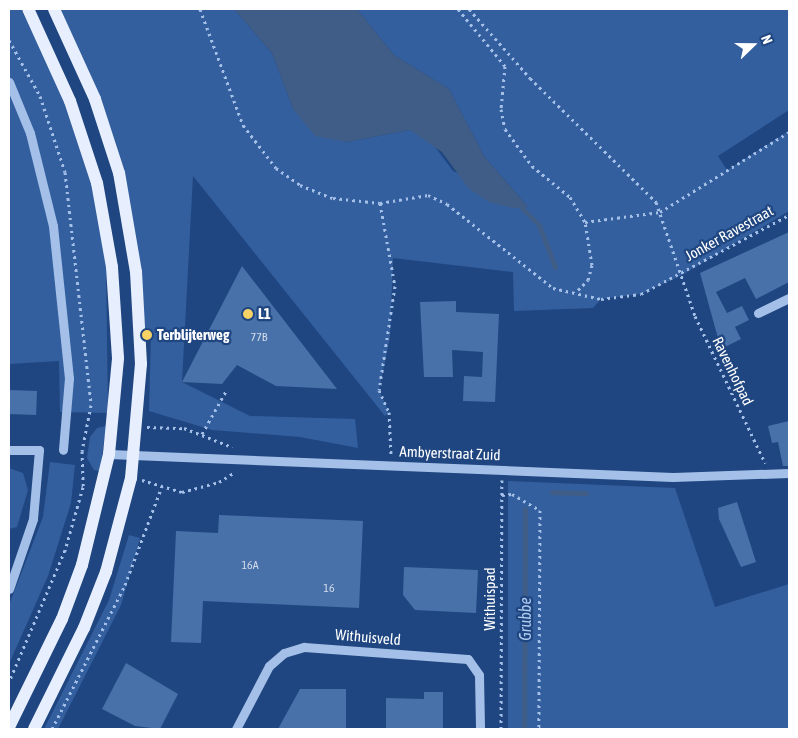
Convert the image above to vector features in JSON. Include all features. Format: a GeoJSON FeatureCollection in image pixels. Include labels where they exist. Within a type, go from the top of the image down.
{"type":"FeatureCollection","features":[{"type":"Feature","properties":{"kind":"main road"},"geometry":{"type":"LineString","coordinates":[[9,728],[62,619],[82,565],[109,454],[113,425],[117,328],[103,209],[70,101],[28,9]]}},
{"type":"Feature","properties":{"kind":"main road"},"geometry":{"type":"LineString","coordinates":[[34,729],[84,628],[106,572],[134,454],[138,427],[139,308],[127,211],[95,99],[54,9]]}},
{"type":"Feature","properties":{"kind":"street"},"geometry":{"type":"LineString","coordinates":[[9,82],[30,133],[53,226],[69,378],[64,450]]}},
{"type":"Feature","properties":{"kind":"street"},"geometry":{"type":"LineString","coordinates":[[758,313],[789,298]]}},
{"type":"Feature","properties":{"kind":"street"},"geometry":{"type":"LineString","coordinates":[[9,450],[39,450],[33,519],[9,589]]}},
{"type":"Feature","properties":{"kind":"street","name":"Ambyerstraat Zuid"},"geometry":{"type":"LineString","coordinates":[[109,454],[714,478],[789,473]]}},
{"type":"Feature","properties":{"kind":"street","name":"Withuisveld"},"geometry":{"type":"LineString","coordinates":[[236,729],[269,666],[284,653],[304,647],[468,659],[479,675],[480,729]]}},
{"type":"Feature","properties":{"kind":"path","name":"Jonker Ravestraat"},"geometry":{"type":"LineString","coordinates":[[200,9],[243,125],[260,152],[300,185],[334,198],[380,203],[428,195],[447,204],[553,288],[577,291],[601,299],[640,294],[682,275],[789,215]]}},
{"type":"Feature","properties":{"kind":"path"},"geometry":{"type":"LineString","coordinates":[[458,9],[505,66],[501,110],[504,129],[532,166],[570,197],[585,222],[592,265],[588,280],[577,291]]}},
{"type":"Feature","properties":{"kind":"path","name":"Ravenhofpad"},"geometry":{"type":"LineString","coordinates":[[470,9],[530,78],[656,202],[682,275],[694,316],[769,475]]}},
{"type":"Feature","properties":{"kind":"path"},"geometry":{"type":"LineString","coordinates":[[585,222],[660,212],[789,132]]}},
{"type":"Feature","properties":{"kind":"path"},"geometry":{"type":"LineString","coordinates":[[380,203],[395,286],[379,390],[389,412],[391,465]]}},
{"type":"Feature","properties":{"kind":"path"},"geometry":{"type":"LineString","coordinates":[[202,434],[226,390]]}},
{"type":"Feature","properties":{"kind":"path"},"geometry":{"type":"LineString","coordinates":[[9,682],[65,550],[83,487],[82,451],[89,423],[113,425]]}},
{"type":"Feature","properties":{"kind":"path"},"geometry":{"type":"LineString","coordinates":[[138,427],[184,428],[202,434],[255,459]]}},
{"type":"Feature","properties":{"kind":"path"},"geometry":{"type":"LineString","coordinates":[[52,729],[125,585],[162,486],[192,490],[219,482],[255,459]]}},
{"type":"Feature","properties":{"kind":"path","name":"Withuispad"},"geometry":{"type":"LineString","coordinates":[[501,729],[503,469]]}},
{"type":"Feature","properties":{"kind":"path"},"geometry":{"type":"LineString","coordinates":[[502,496],[512,494],[540,510],[539,729]]}},
{"type":"Feature","properties":{"kind":"shaded area"},"geometry":{"type":"Polygon","coordinates":[[[9,9],[21,9],[61,93],[91,181],[106,264],[108,413],[60,412],[59,361],[9,364],[9,9]]]}},
{"type":"Feature","properties":{"kind":"shaded area"},"geometry":{"type":"Polygon","coordinates":[[[58,9],[234,9],[272,53],[293,109],[347,142],[410,130],[430,140],[453,171],[528,207],[484,156],[449,89],[394,55],[357,9],[789,9],[789,110],[718,156],[727,170],[789,131],[789,211],[682,275],[641,294],[601,299],[593,308],[514,311],[513,272],[393,258],[390,337],[379,390],[389,412],[385,416],[193,176],[182,382],[250,416],[355,419],[358,448],[300,437],[212,430],[149,411],[151,332],[145,330],[130,208],[58,9]]]}},
{"type":"Feature","properties":{"kind":"shaded area"},"geometry":{"type":"Polygon","coordinates":[[[234,9],[357,9],[394,55],[449,89],[484,156],[528,207],[512,208],[489,202],[469,189],[442,152],[410,130],[347,142],[315,136],[293,109],[272,53],[234,9]]]}},
{"type":"Feature","properties":{"kind":"shaded area"},"geometry":{"type":"Polygon","coordinates":[[[106,426],[100,471],[94,470],[87,458],[90,437],[97,428],[106,426]]]}},
{"type":"Feature","properties":{"kind":"shaded area"},"geometry":{"type":"Polygon","coordinates":[[[50,462],[75,465],[71,503],[48,576],[9,664],[9,605],[43,517],[50,462]]]}},
{"type":"Feature","properties":{"kind":"shaded area"},"geometry":{"type":"Polygon","coordinates":[[[9,468],[23,473],[28,490],[17,527],[9,529],[9,468]]]}},
{"type":"Feature","properties":{"kind":"shaded area"},"geometry":{"type":"Polygon","coordinates":[[[508,481],[675,488],[715,607],[789,584],[789,729],[508,729],[508,481]]]}},
{"type":"Feature","properties":{"kind":"shaded area"},"geometry":{"type":"Polygon","coordinates":[[[129,535],[140,538],[121,605],[58,729],[44,729],[109,600],[129,535]]]}},
{"type":"Feature","properties":{"kind":"building"},"geometry":{"type":"Polygon","coordinates":[[[789,232],[789,282],[756,299],[745,278],[716,292],[727,313],[742,306],[749,320],[735,327],[741,339],[721,349],[700,273],[789,232]]]}},
{"type":"Feature","properties":{"kind":"building","name":"L1"},"geometry":{"type":"Polygon","coordinates":[[[242,266],[337,389],[276,386],[237,365],[222,384],[182,382],[242,266]]]}},
{"type":"Feature","properties":{"kind":"building"},"geometry":{"type":"Polygon","coordinates":[[[456,301],[456,312],[499,314],[495,402],[463,401],[464,376],[482,377],[483,352],[452,350],[453,377],[424,377],[420,302],[456,301]]]}},
{"type":"Feature","properties":{"kind":"building"},"geometry":{"type":"Polygon","coordinates":[[[9,390],[37,391],[36,415],[9,414],[9,390]]]}},
{"type":"Feature","properties":{"kind":"building"},"geometry":{"type":"Polygon","coordinates":[[[789,421],[789,466],[783,466],[778,442],[772,443],[768,426],[789,421]]]}},
{"type":"Feature","properties":{"kind":"building"},"geometry":{"type":"Polygon","coordinates":[[[737,502],[756,562],[741,567],[719,519],[718,508],[737,502]]]}},
{"type":"Feature","properties":{"kind":"building"},"geometry":{"type":"Polygon","coordinates":[[[219,515],[363,521],[359,608],[203,601],[201,643],[171,642],[176,531],[218,533],[219,515]]]}},
{"type":"Feature","properties":{"kind":"building"},"geometry":{"type":"Polygon","coordinates":[[[404,567],[478,570],[476,613],[415,610],[403,595],[404,567]]]}},
{"type":"Feature","properties":{"kind":"building"},"geometry":{"type":"Polygon","coordinates":[[[126,663],[178,694],[160,729],[135,726],[102,709],[126,663]]]}},
{"type":"Feature","properties":{"kind":"building"},"geometry":{"type":"Polygon","coordinates":[[[300,689],[346,689],[346,729],[278,729],[300,689]]]}},
{"type":"Feature","properties":{"kind":"building"},"geometry":{"type":"Polygon","coordinates":[[[424,692],[443,692],[443,729],[386,729],[386,698],[424,699],[424,692]]]}},
{"type":"Feature","properties":{"kind":"waterway"},"geometry":{"type":"LineString","coordinates":[[519,205],[539,225],[555,267]]}},
{"type":"Feature","properties":{"kind":"waterway","name":"Grubbe"},"geometry":{"type":"LineString","coordinates":[[552,492],[586,493]]}},
{"type":"Feature","properties":{"kind":"waterway","name":"Grubbe"},"geometry":{"type":"LineString","coordinates":[[524,729],[525,509]]}},
{"type":"Feature","properties":{"kind":"place","name":"L1"},"geometry":{"type":"Point","coordinates":[248,314]}},
{"type":"Feature","properties":{"kind":"place","name":"Terblijterweg"},"geometry":{"type":"Point","coordinates":[147,335]}}]}
